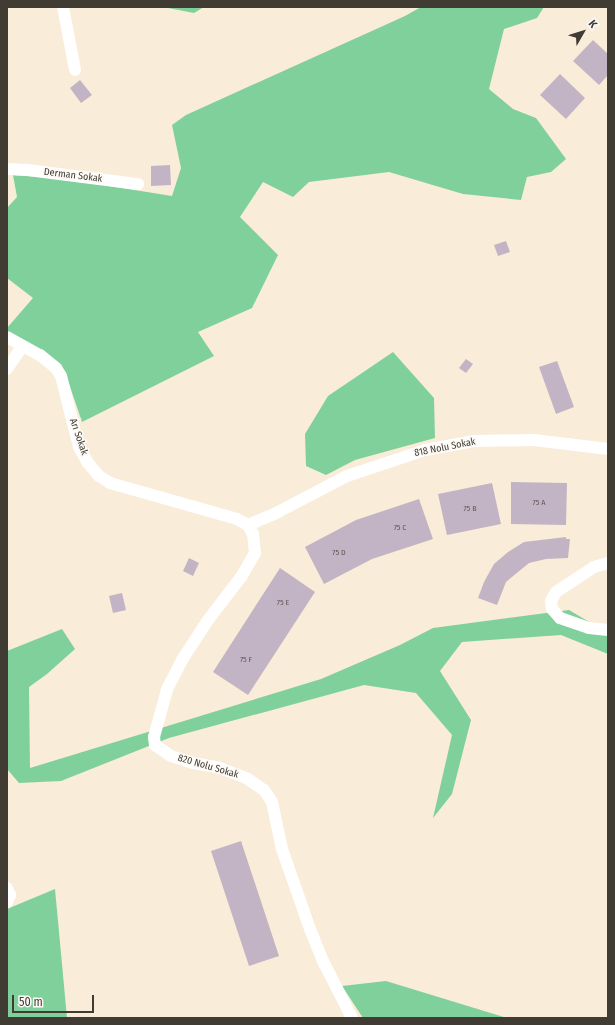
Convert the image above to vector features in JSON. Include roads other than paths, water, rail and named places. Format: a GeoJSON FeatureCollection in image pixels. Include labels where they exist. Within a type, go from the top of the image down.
{"type":"FeatureCollection","features":[{"type":"Feature","properties":{"kind":"street"},"geometry":{"type":"LineString","coordinates":[[64,7],[75,70]]}},
{"type":"Feature","properties":{"kind":"street","name":"Derman Sokak"},"geometry":{"type":"LineString","coordinates":[[7,169],[28,170],[138,184]]}},
{"type":"Feature","properties":{"kind":"street","name":"Arı Sokak"},"geometry":{"type":"LineString","coordinates":[[7,338],[40,356],[56,368],[61,376],[79,448],[88,463],[99,476],[110,483],[237,519],[248,525]]}},
{"type":"Feature","properties":{"kind":"street"},"geometry":{"type":"LineString","coordinates":[[7,369],[22,347]]}},
{"type":"Feature","properties":{"kind":"street","name":"818 Nolu Sokak"},"geometry":{"type":"LineString","coordinates":[[248,525],[278,512],[347,476],[425,450],[474,441],[526,440],[608,449]]}},
{"type":"Feature","properties":{"kind":"street","name":"820 Nolu Sokak"},"geometry":{"type":"LineString","coordinates":[[248,525],[253,534],[255,553],[241,577],[208,620],[182,660],[167,690],[160,710],[154,737],[155,744],[170,756],[227,771],[248,779],[264,790],[272,802],[282,849],[310,929],[324,963],[352,1018]]}},
{"type":"Feature","properties":{"kind":"street"},"geometry":{"type":"LineString","coordinates":[[608,563],[594,567],[556,592],[551,601],[552,609],[560,618],[589,628],[608,630]]}},
{"type":"Feature","properties":{"kind":"street"},"geometry":{"type":"LineString","coordinates":[[7,888],[10,895],[7,902]]}}]}
